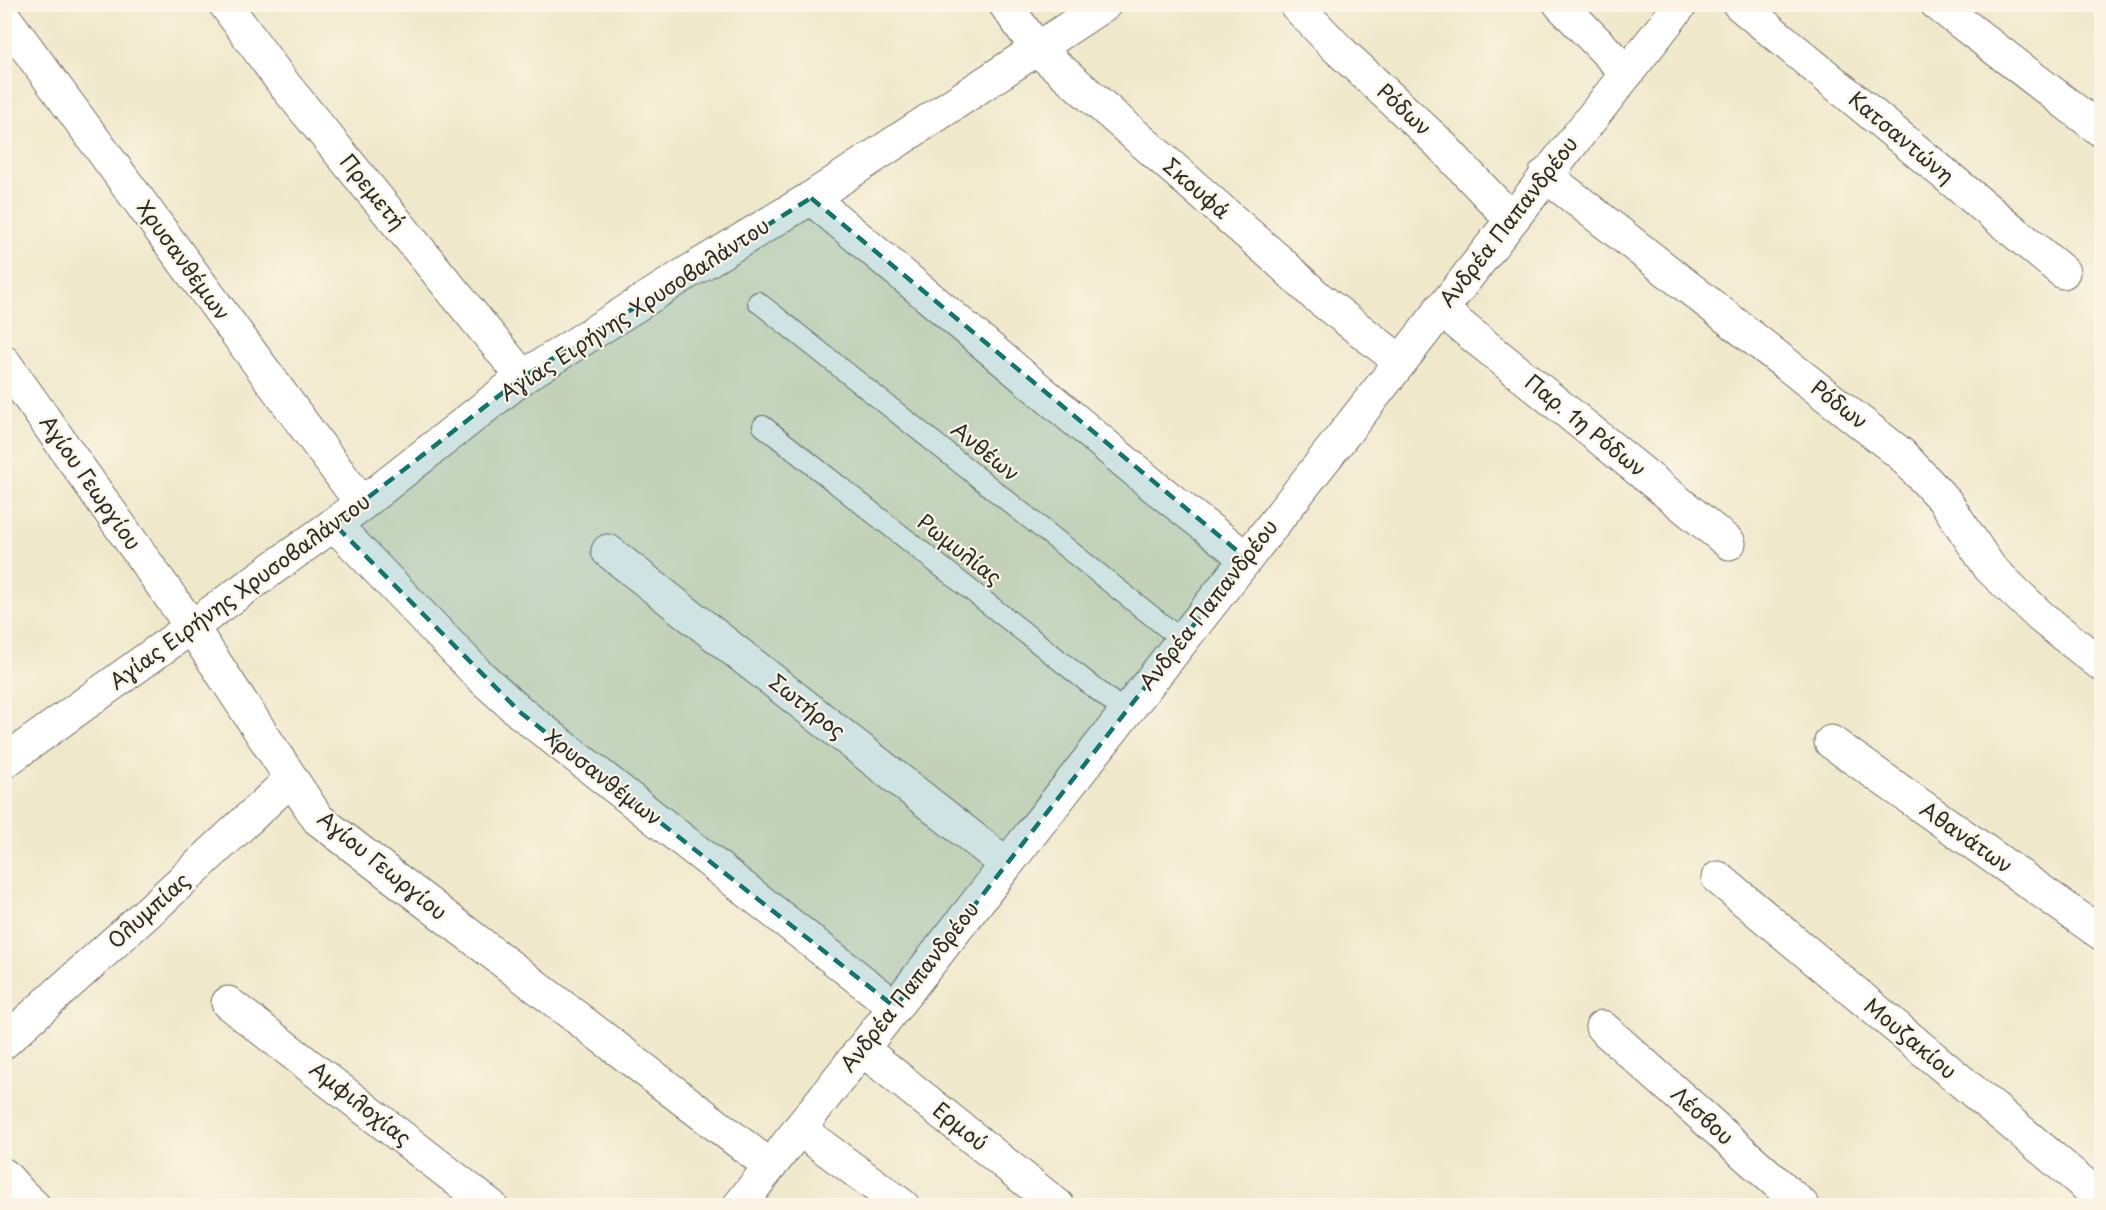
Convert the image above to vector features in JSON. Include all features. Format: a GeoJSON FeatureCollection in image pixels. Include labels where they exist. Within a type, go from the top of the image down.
{"type":"FeatureCollection","features":[{"type":"Feature","properties":{"kind":"street","name":"Πρεμετή"},"geometry":{"type":"LineString","coordinates":[[225,4],[283,83],[523,377]]}},
{"type":"Feature","properties":{"kind":"street","name":"Σκουφά"},"geometry":{"type":"LineString","coordinates":[[1005,4],[1038,50],[1316,296],[1400,361]]}},
{"type":"Feature","properties":{"kind":"street","name":"Αγίας Ειρήνης Χρυσοβαλάντου"},"geometry":{"type":"LineString","coordinates":[[4,762],[363,504],[523,377],[811,198],[1105,4]]}},
{"type":"Feature","properties":{"kind":"street","name":"Ρόδων"},"geometry":{"type":"LineString","coordinates":[[1295,4],[1338,49],[1438,142],[1511,219]]}},
{"type":"Feature","properties":{"kind":"street"},"geometry":{"type":"LineString","coordinates":[[1560,4],[1627,73]]}},
{"type":"Feature","properties":{"kind":"street","name":"Ανδρέα Παπανδρέου"},"geometry":{"type":"LineString","coordinates":[[739,1206],[1681,4]]}},
{"type":"Feature","properties":{"kind":"street","name":"Κατσαντώνη"},"geometry":{"type":"LineString","coordinates":[[1739,4],[2062,272]]}},
{"type":"Feature","properties":{"kind":"street"},"geometry":{"type":"LineString","coordinates":[[1938,4],[2102,131]]}},
{"type":"Feature","properties":{"kind":"street","name":"Χρυσανθέμων"},"geometry":{"type":"LineString","coordinates":[[4,17],[363,504]]}},
{"type":"Feature","properties":{"kind":"street","name":"Ρόδων"},"geometry":{"type":"LineString","coordinates":[[1545,175],[1901,454],[1945,501],[1990,568],[2041,617],[2102,665]]}},
{"type":"Feature","properties":{"kind":"street"},"geometry":{"type":"LineString","coordinates":[[811,198],[1155,487],[1246,558]]}},
{"type":"Feature","properties":{"kind":"street","name":"Παρ. 1η Ρόδων"},"geometry":{"type":"LineString","coordinates":[[1440,309],[1729,543]]}},
{"type":"Feature","properties":{"kind":"street","name":"Αγίου Γεωργίου"},"geometry":{"type":"LineString","coordinates":[[4,362],[191,626],[318,819],[770,1166]]}},
{"type":"Feature","properties":{"kind":"street","name":"Χρυσανθέμων"},"geometry":{"type":"LineString","coordinates":[[334,524],[479,675],[521,713],[895,1006]]}},
{"type":"Feature","properties":{"kind":"street","name":"Σωτήρος"},"geometry":{"type":"LineString","coordinates":[[608,550],[1006,864]]}},
{"type":"Feature","properties":{"kind":"street","name":"Αθανάτων"},"geometry":{"type":"LineString","coordinates":[[1831,742],[2102,934]]}},
{"type":"Feature","properties":{"kind":"street","name":"Ολυμπίας"},"geometry":{"type":"LineString","coordinates":[[4,1041],[158,903],[291,779]]}},
{"type":"Feature","properties":{"kind":"street","name":"Μουζακίου"},"geometry":{"type":"LineString","coordinates":[[1718,878],[2102,1199]]}},
{"type":"Feature","properties":{"kind":"street","name":"Αμφιλοχίας"},"geometry":{"type":"LineString","coordinates":[[228,1003],[491,1206]]}},
{"type":"Feature","properties":{"kind":"street","name":"Λέσβου"},"geometry":{"type":"LineString","coordinates":[[1602,1027],[1803,1206]]}},
{"type":"Feature","properties":{"kind":"street","name":"Ερμού"},"geometry":{"type":"LineString","coordinates":[[862,1049],[1058,1206]]}},
{"type":"Feature","properties":{"kind":"street"},"geometry":{"type":"LineString","coordinates":[[799,1129],[903,1206]]}},
{"type":"Feature","properties":{"kind":"lane","name":"Ανθέων"},"geometry":{"type":"LineString","coordinates":[[758,302],[1182,640]]}},
{"type":"Feature","properties":{"kind":"lane","name":"Ρωμυλίας"},"geometry":{"type":"LineString","coordinates":[[763,426],[1125,712]]}},
{"type":"Feature","properties":{"kind":"highlighted area"},"geometry":{"type":"Polygon","coordinates":[[[811,198],[1246,558],[895,1007],[521,713],[334,524],[523,377],[811,198]]]}}]}
